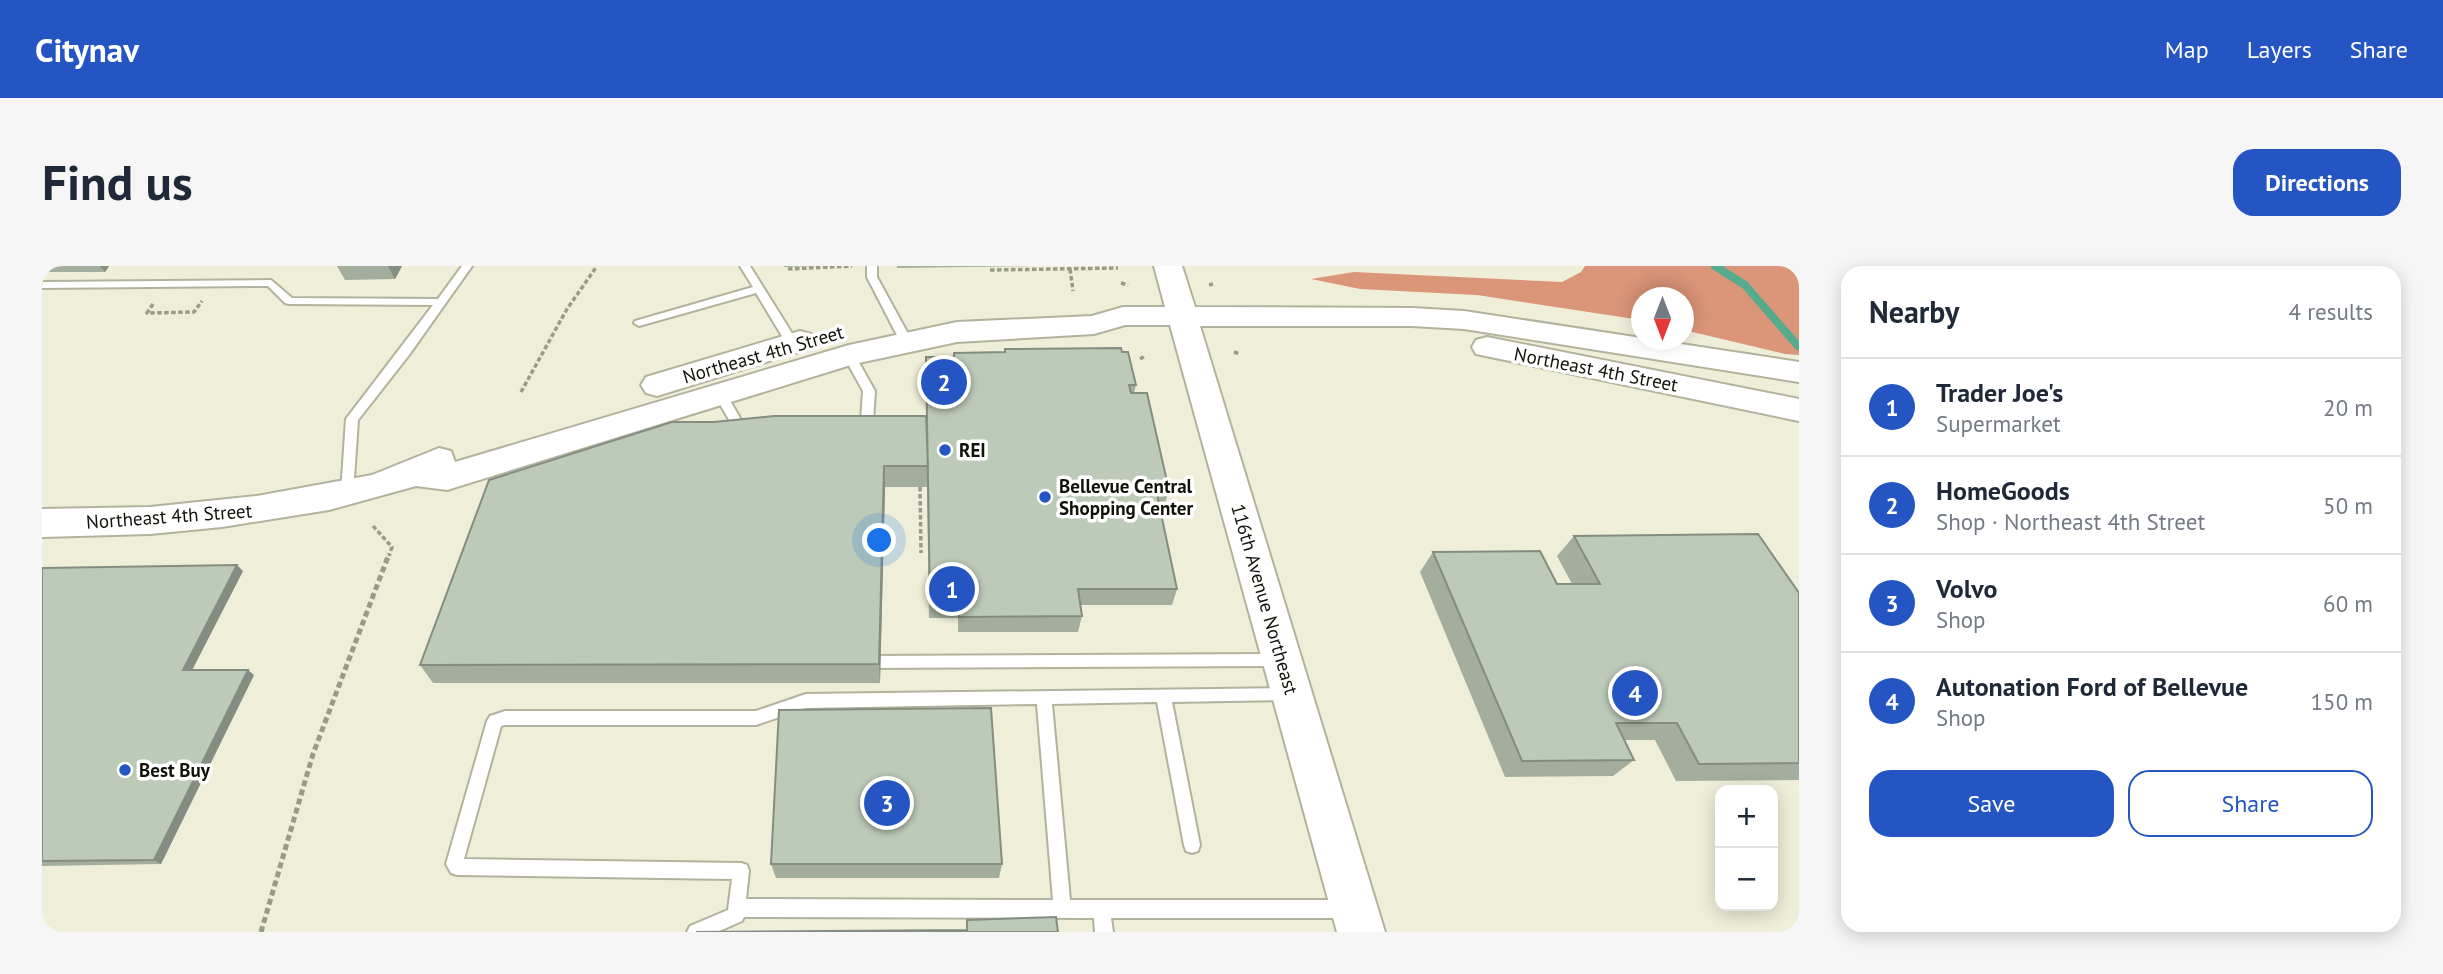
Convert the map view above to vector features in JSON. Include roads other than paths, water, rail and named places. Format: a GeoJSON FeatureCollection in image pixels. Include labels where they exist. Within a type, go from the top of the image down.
{"type":"FeatureCollection","features":[{"type":"Feature","properties":{"kind":"main road","name":"116th Avenue Northeast"},"geometry":{"type":"LineString","coordinates":[[1168,266],[1358,921]]}},
{"type":"Feature","properties":{"kind":"main road","name":"Northeast 4th Street"},"geometry":{"type":"LineString","coordinates":[[42,523],[145,522],[216,517],[347,493],[418,474],[459,447],[792,343],[900,331],[957,332],[1094,325],[1123,316],[1464,320],[1798,372]]}},
{"type":"Feature","properties":{"kind":"main road","name":"Northeast 4th Street"},"geometry":{"type":"LineString","coordinates":[[1395,318],[1461,342],[1799,410]]}},
{"type":"Feature","properties":{"kind":"main road","name":"Northeast 4th Street"},"geometry":{"type":"LineString","coordinates":[[418,474],[447,477],[849,355],[900,331]]}},
{"type":"Feature","properties":{"kind":"lane"},"geometry":{"type":"LineString","coordinates":[[347,493],[352,419],[405,352],[467,266]]}},
{"type":"Feature","properties":{"kind":"lane"},"geometry":{"type":"LineString","coordinates":[[745,266],[792,343]]}},
{"type":"Feature","properties":{"kind":"lane"},"geometry":{"type":"LineString","coordinates":[[872,266],[872,277],[900,331]]}},
{"type":"Feature","properties":{"kind":"lane"},"geometry":{"type":"LineString","coordinates":[[42,285],[271,282],[289,301],[440,302]]}},
{"type":"Feature","properties":{"kind":"lane"},"geometry":{"type":"LineString","coordinates":[[639,323],[758,289]]}},
{"type":"Feature","properties":{"kind":"lane"},"geometry":{"type":"LineString","coordinates":[[849,355],[869,391],[865,437]]}},
{"type":"Feature","properties":{"kind":"lane"},"geometry":{"type":"LineString","coordinates":[[719,393],[753,452]]}},
{"type":"Feature","properties":{"kind":"lane"},"geometry":{"type":"LineString","coordinates":[[855,646],[854,662],[1288,677]]}},
{"type":"Feature","properties":{"kind":"lane"},"geometry":{"type":"LineString","coordinates":[[696,932],[736,915],[741,871],[457,867],[454,861],[495,721],[505,718],[756,718],[806,701],[1163,695],[1288,677]]}},
{"type":"Feature","properties":{"kind":"lane"},"geometry":{"type":"LineString","coordinates":[[1163,695],[1192,845]]}},
{"type":"Feature","properties":{"kind":"lane"},"geometry":{"type":"LineString","coordinates":[[1044,698],[1062,909]]}},
{"type":"Feature","properties":{"kind":"lane"},"geometry":{"type":"LineString","coordinates":[[737,908],[1102,909],[1358,921]]}},
{"type":"Feature","properties":{"kind":"lane"},"geometry":{"type":"LineString","coordinates":[[1102,909],[1104,932]]}},
{"type":"Feature","properties":{"kind":"waterway"},"geometry":{"type":"LineString","coordinates":[[1715,266],[1745,285],[1798,346]]}},
{"type":"Feature","properties":{"kind":"place","name":"HomeGoods"},"geometry":{"type":"Point","coordinates":[944,382]}},
{"type":"Feature","properties":{"kind":"place","name":"REI"},"geometry":{"type":"Point","coordinates":[945,450]}},
{"type":"Feature","properties":{"kind":"place","name":"Bellevue Central Shopping Center"},"geometry":{"type":"Point","coordinates":[1045,497]}},
{"type":"Feature","properties":{"kind":"place","name":"Trader Joe's"},"geometry":{"type":"Point","coordinates":[952,589]}},
{"type":"Feature","properties":{"kind":"place","name":"Autonation Ford of Bellevue"},"geometry":{"type":"Point","coordinates":[1635,693]}},
{"type":"Feature","properties":{"kind":"place","name":"Best Buy"},"geometry":{"type":"Point","coordinates":[125,770]}},
{"type":"Feature","properties":{"kind":"place","name":"Volvo"},"geometry":{"type":"Point","coordinates":[887,803]}}]}
